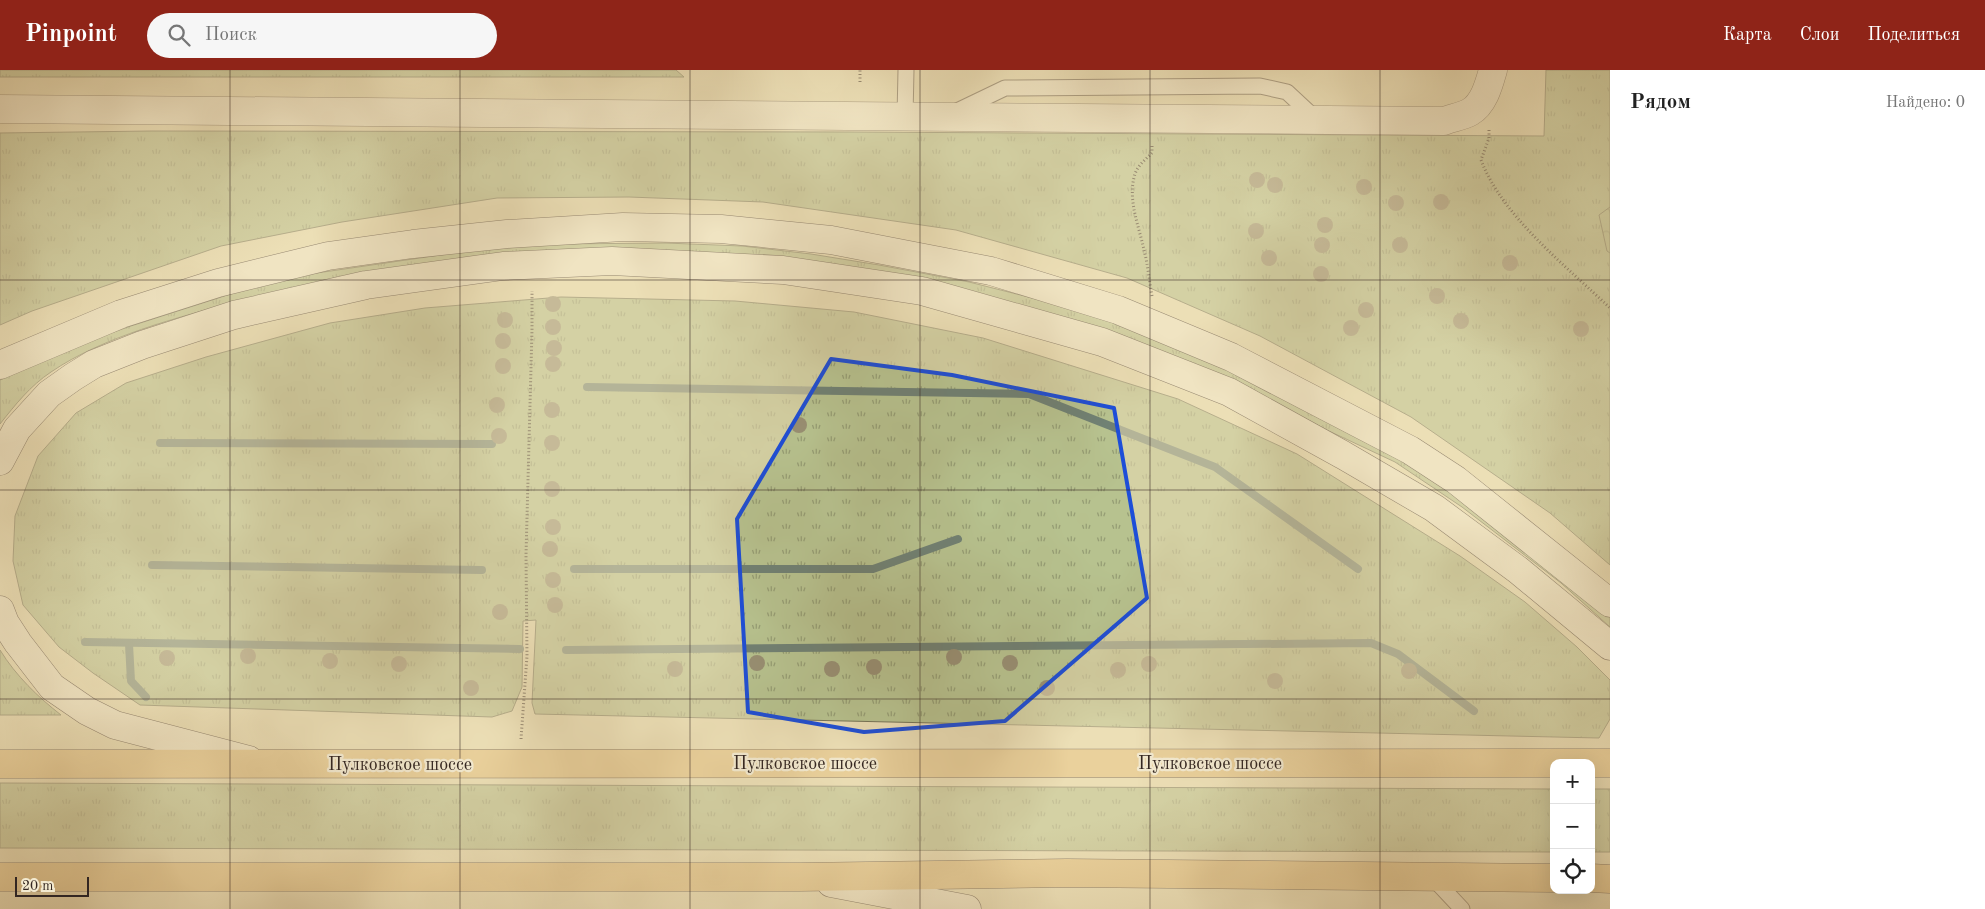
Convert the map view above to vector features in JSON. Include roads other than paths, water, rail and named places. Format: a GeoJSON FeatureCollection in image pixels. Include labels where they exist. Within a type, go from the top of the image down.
{"type":"FeatureCollection","features":[{"type":"Feature","properties":{"kind":"highway","name":"Пулковское шоссе"},"geometry":{"type":"LineString","coordinates":[[0,764],[1610,763]]}},
{"type":"Feature","properties":{"kind":"highway"},"geometry":{"type":"LineString","coordinates":[[0,877],[800,877],[1067,873],[1550,878]]}},
{"type":"Feature","properties":{"kind":"highway"},"geometry":{"type":"LineString","coordinates":[[1595,878],[1610,878]]}},
{"type":"Feature","properties":{"kind":"main road"},"geometry":{"type":"LineString","coordinates":[[0,109],[1444,121],[1471,112],[1486,92],[1493,70]]}},
{"type":"Feature","properties":{"kind":"main road"},"geometry":{"type":"LineString","coordinates":[[0,365],[121,314],[218,283],[328,256],[413,244],[507,234],[623,226],[721,229],[831,240],[991,272],[1118,310],[1231,357],[1410,450],[1456,480],[1610,603]]}},
{"type":"Feature","properties":{"kind":"main road"},"geometry":{"type":"LineString","coordinates":[[0,461],[17,428],[49,394],[94,364],[142,345],[234,315],[366,285],[503,266],[612,261],[783,270],[922,291],[942,296],[1102,342],[1229,392],[1434,508],[1518,570],[1610,646]]}},
{"type":"Feature","properties":{"kind":"main road"},"geometry":{"type":"LineString","coordinates":[[0,610],[5,623],[18,643],[52,687],[88,711],[115,725],[263,764]]}},
{"type":"Feature","properties":{"kind":"main road"},"geometry":{"type":"LineString","coordinates":[[800,877],[967,909]]}},
{"type":"Feature","properties":{"kind":"lane"},"geometry":{"type":"LineString","coordinates":[[905,116],[906,70]]}},
{"type":"Feature","properties":{"kind":"lane"},"geometry":{"type":"LineString","coordinates":[[1432,877],[1462,909]]}},
{"type":"Feature","properties":{"kind":"waterway"},"geometry":{"type":"LineString","coordinates":[[587,387],[1029,394],[1215,467],[1358,569]]}},
{"type":"Feature","properties":{"kind":"waterway"},"geometry":{"type":"LineString","coordinates":[[160,443],[492,444]]}},
{"type":"Feature","properties":{"kind":"waterway"},"geometry":{"type":"LineString","coordinates":[[574,569],[873,569],[958,539]]}},
{"type":"Feature","properties":{"kind":"waterway"},"geometry":{"type":"LineString","coordinates":[[152,565],[482,570]]}},
{"type":"Feature","properties":{"kind":"waterway"},"geometry":{"type":"LineString","coordinates":[[85,642],[520,649]]}},
{"type":"Feature","properties":{"kind":"waterway"},"geometry":{"type":"LineString","coordinates":[[566,650],[1371,643],[1398,654],[1474,711]]}},
{"type":"Feature","properties":{"kind":"waterway"},"geometry":{"type":"LineString","coordinates":[[129,644],[131,681],[146,697]]}}]}
